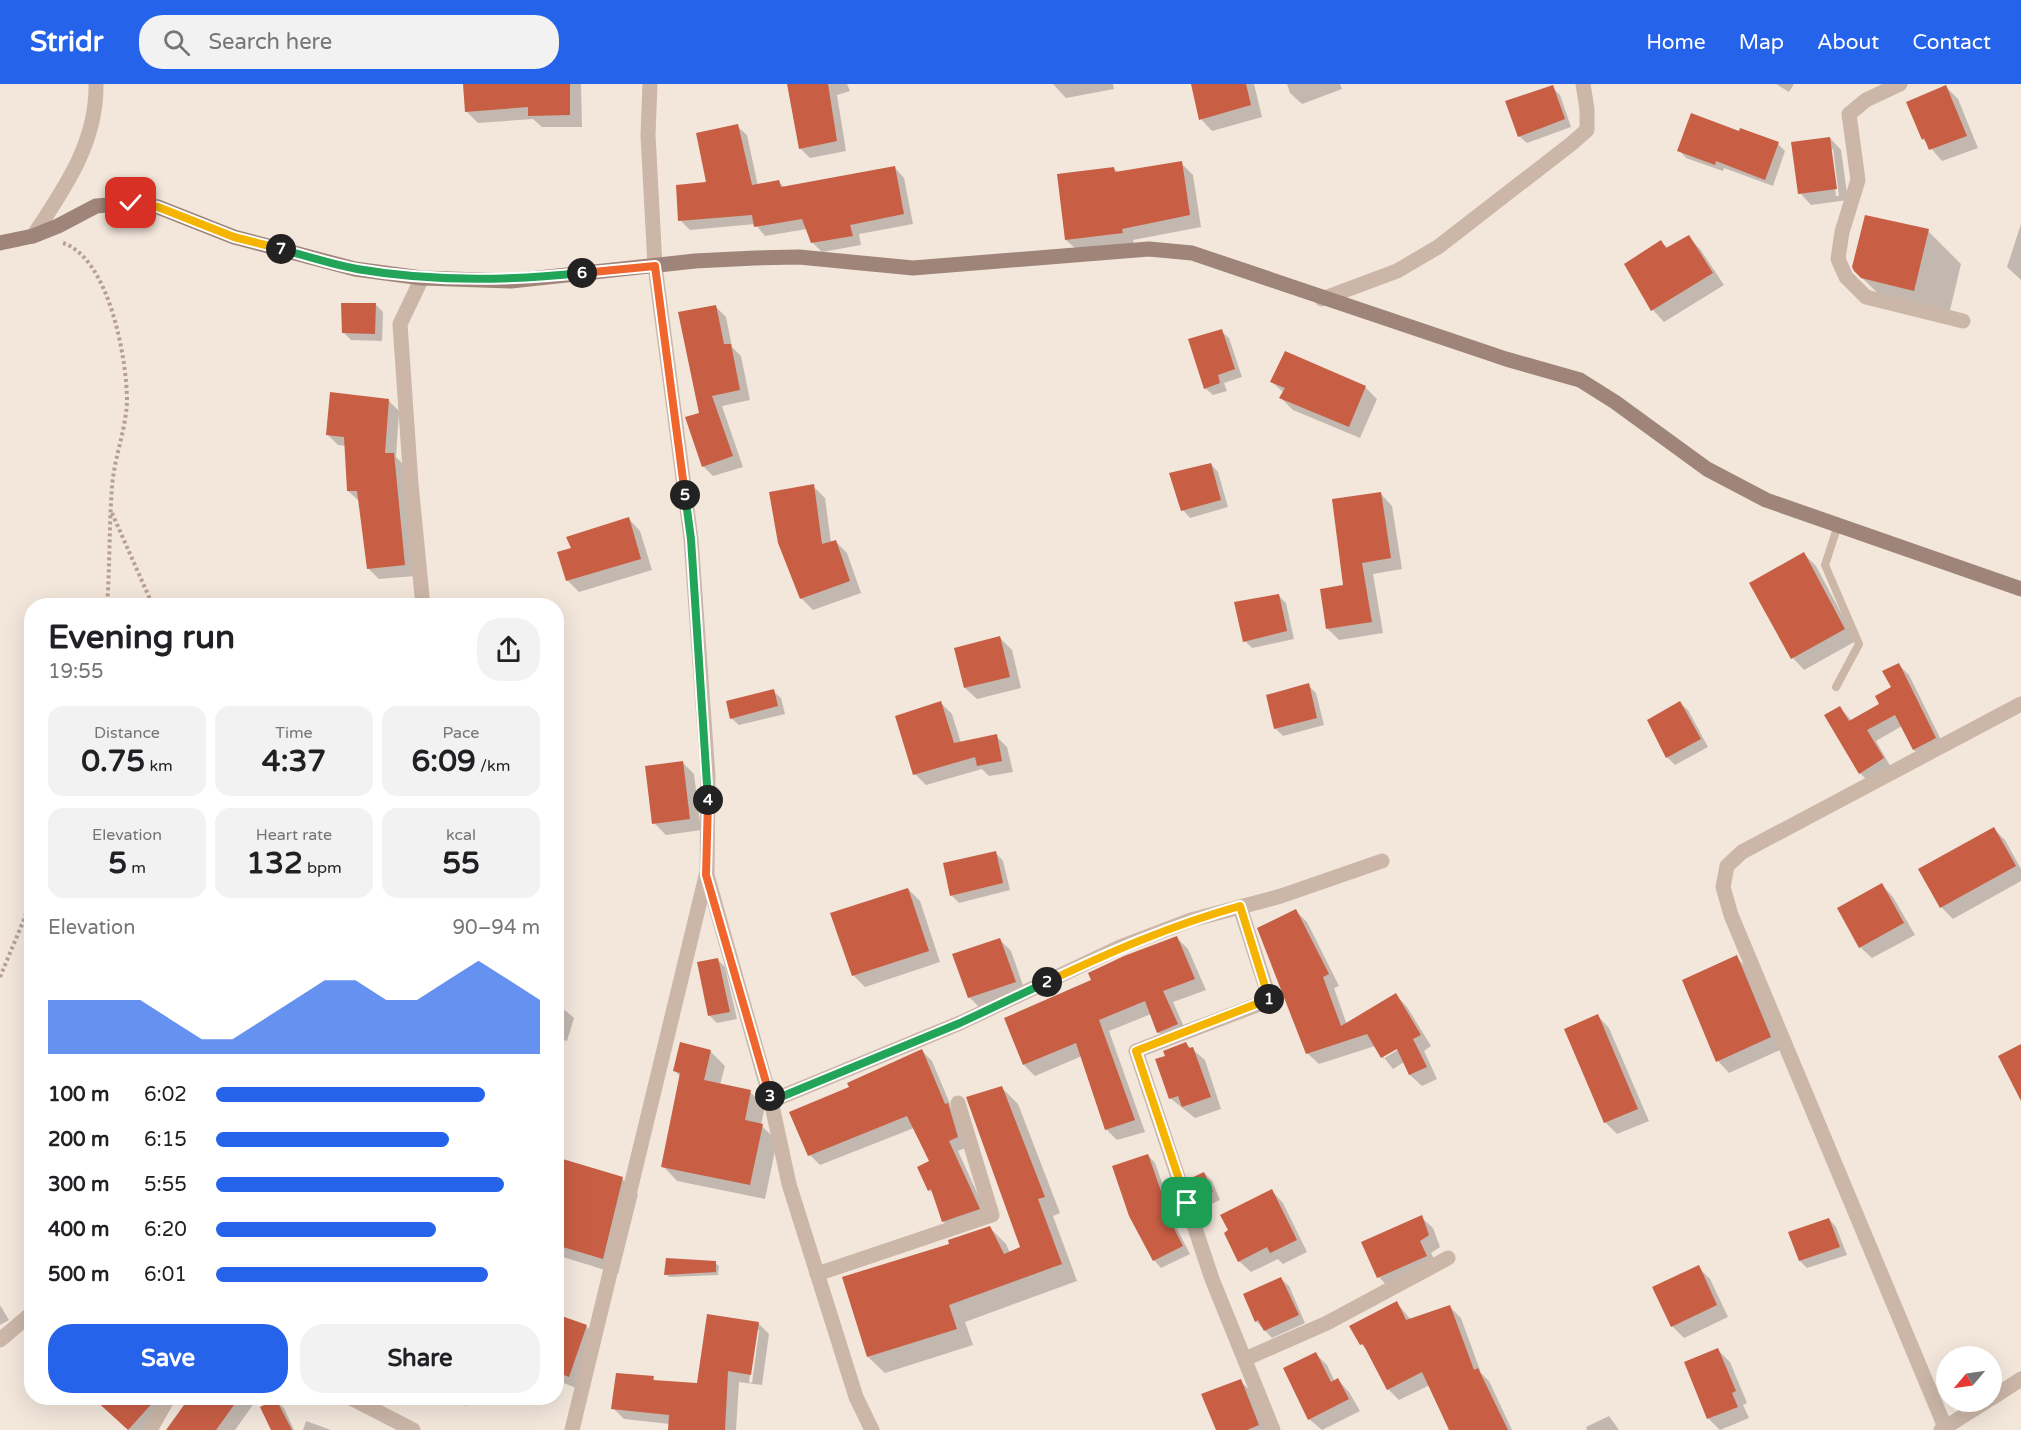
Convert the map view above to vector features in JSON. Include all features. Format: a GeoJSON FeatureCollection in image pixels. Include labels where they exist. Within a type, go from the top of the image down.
{"type":"FeatureCollection","features":[{"type":"Feature","properties":{"kind":"street"},"geometry":{"type":"LineString","coordinates":[[33,236],[68,183],[89,139],[96,84]]}},
{"type":"Feature","properties":{"kind":"street"},"geometry":{"type":"LineString","coordinates":[[572,1430],[706,875],[708,776],[691,539],[655,266],[648,135],[650,84]]}},
{"type":"Feature","properties":{"kind":"street"},"geometry":{"type":"LineString","coordinates":[[1322,299],[1397,271],[1438,247],[1571,144],[1587,130],[1587,109],[1583,84]]}},
{"type":"Feature","properties":{"kind":"street"},"geometry":{"type":"LineString","coordinates":[[1900,84],[1866,100],[1849,114],[1858,180],[1842,232],[1838,259],[1846,278],[1866,297],[1963,321]]}},
{"type":"Feature","properties":{"kind":"street"},"geometry":{"type":"LineString","coordinates":[[0,243],[33,236],[96,206],[131,203],[158,207],[234,237],[355,269],[422,278],[511,281],[655,266],[799,257],[913,268],[1149,249],[1192,254],[1506,359],[1581,380],[1707,469],[1766,500],[2021,589]]}},
{"type":"Feature","properties":{"kind":"street"},"geometry":{"type":"LineString","coordinates":[[422,278],[400,324],[411,484],[422,598]]}},
{"type":"Feature","properties":{"kind":"street"},"geometry":{"type":"LineString","coordinates":[[1970,1412],[1943,1429],[1731,915],[1723,886],[1727,866],[1742,852],[2021,704]]}},
{"type":"Feature","properties":{"kind":"street"},"geometry":{"type":"LineString","coordinates":[[771,1101],[960,1023],[1120,947],[1191,920],[1281,896],[1382,861]]}},
{"type":"Feature","properties":{"kind":"street"},"geometry":{"type":"LineString","coordinates":[[706,875],[771,1101],[789,1185],[856,1397],[872,1430]]}},
{"type":"Feature","properties":{"kind":"street"},"geometry":{"type":"LineString","coordinates":[[1240,906],[1270,1000],[1136,1051],[1212,1279],[1273,1430]]}},
{"type":"Feature","properties":{"kind":"street"},"geometry":{"type":"LineString","coordinates":[[818,1274],[992,1215],[958,1103]]}},
{"type":"Feature","properties":{"kind":"street"},"geometry":{"type":"LineString","coordinates":[[1245,1359],[1327,1323],[1448,1258]]}},
{"type":"Feature","properties":{"kind":"street"},"geometry":{"type":"LineString","coordinates":[[0,1340],[24,1320]]}},
{"type":"Feature","properties":{"kind":"street"},"geometry":{"type":"LineString","coordinates":[[2002,1392],[2021,1380]]}},
{"type":"Feature","properties":{"kind":"street"},"geometry":{"type":"LineString","coordinates":[[150,1430],[164,1405]]}},
{"type":"Feature","properties":{"kind":"street"},"geometry":{"type":"LineString","coordinates":[[365,1405],[413,1430]]}},
{"type":"Feature","properties":{"kind":"lane"},"geometry":{"type":"LineString","coordinates":[[1836,687],[1859,644],[1826,565],[1838,525]]}},
{"type":"Feature","properties":{"kind":"path"},"geometry":{"type":"LineString","coordinates":[[33,236],[66,243],[86,261],[105,290],[123,355],[127,402],[112,486],[107,598]]}},
{"type":"Feature","properties":{"kind":"path"},"geometry":{"type":"LineString","coordinates":[[112,512],[150,598]]}},
{"type":"Feature","properties":{"kind":"path"},"geometry":{"type":"LineString","coordinates":[[0,976],[24,919]]}},
{"type":"Feature","properties":{"kind":"building"},"geometry":{"type":"Polygon","coordinates":[[[463,84],[570,84],[570,115],[528,116],[528,107],[465,112],[463,84]]]}},
{"type":"Feature","properties":{"kind":"building"},"geometry":{"type":"Polygon","coordinates":[[[787,84],[828,84],[837,141],[799,149],[787,84]]]}},
{"type":"Feature","properties":{"kind":"building"},"geometry":{"type":"Polygon","coordinates":[[[1191,84],[1246,84],[1251,105],[1199,120],[1191,84]]]}},
{"type":"Feature","properties":{"kind":"building"},"geometry":{"type":"Polygon","coordinates":[[[1553,85],[1565,119],[1518,137],[1505,101],[1553,85]]]}},
{"type":"Feature","properties":{"kind":"building"},"geometry":{"type":"Polygon","coordinates":[[[1946,85],[1967,136],[1929,150],[1924,138],[1922,140],[1906,102],[1946,85]]]}},
{"type":"Feature","properties":{"kind":"building"},"geometry":{"type":"Polygon","coordinates":[[[1691,113],[1739,131],[1740,128],[1779,142],[1765,180],[1716,161],[1715,165],[1677,151],[1691,113]]]}},
{"type":"Feature","properties":{"kind":"building"},"geometry":{"type":"Polygon","coordinates":[[[738,124],[752,185],[779,180],[781,187],[895,166],[904,214],[850,225],[853,236],[811,243],[802,219],[754,227],[752,215],[678,221],[676,185],[706,182],[696,133],[738,124]]]}},
{"type":"Feature","properties":{"kind":"building"},"geometry":{"type":"Polygon","coordinates":[[[1830,137],[1837,189],[1798,194],[1791,142],[1830,137]]]}},
{"type":"Feature","properties":{"kind":"building"},"geometry":{"type":"Polygon","coordinates":[[[1182,161],[1190,215],[1122,229],[1123,233],[1065,240],[1057,174],[1114,167],[1115,172],[1182,161]]]}},
{"type":"Feature","properties":{"kind":"building"},"geometry":{"type":"Polygon","coordinates":[[[1865,215],[1929,229],[1914,291],[1861,278],[1854,271],[1852,267],[1865,215]]]}},
{"type":"Feature","properties":{"kind":"building"},"geometry":{"type":"Polygon","coordinates":[[[1689,235],[1713,273],[1651,311],[1624,264],[1661,240],[1666,248],[1689,235]]]}},
{"type":"Feature","properties":{"kind":"building"},"geometry":{"type":"Polygon","coordinates":[[[341,303],[376,303],[375,334],[342,333],[341,303]]]}},
{"type":"Feature","properties":{"kind":"building"},"geometry":{"type":"Polygon","coordinates":[[[716,305],[724,344],[731,344],[740,390],[712,396],[733,456],[702,467],[685,417],[699,413],[678,312],[716,305]]]}},
{"type":"Feature","properties":{"kind":"building"},"geometry":{"type":"Polygon","coordinates":[[[1222,329],[1235,369],[1218,375],[1220,383],[1204,389],[1188,339],[1222,329]]]}},
{"type":"Feature","properties":{"kind":"building"},"geometry":{"type":"Polygon","coordinates":[[[1285,351],[1366,386],[1349,427],[1279,398],[1285,388],[1270,382],[1285,351]]]}},
{"type":"Feature","properties":{"kind":"building"},"geometry":{"type":"Polygon","coordinates":[[[330,392],[389,399],[385,453],[394,453],[405,565],[367,569],[357,491],[347,491],[344,437],[326,435],[330,392]]]}},
{"type":"Feature","properties":{"kind":"building"},"geometry":{"type":"Polygon","coordinates":[[[1211,463],[1221,500],[1181,511],[1169,473],[1211,463]]]}},
{"type":"Feature","properties":{"kind":"building"},"geometry":{"type":"Polygon","coordinates":[[[814,484],[822,544],[836,540],[850,581],[800,599],[778,543],[769,492],[814,484]]]}},
{"type":"Feature","properties":{"kind":"building"},"geometry":{"type":"Polygon","coordinates":[[[1381,492],[1391,558],[1362,563],[1372,622],[1326,629],[1320,589],[1343,585],[1332,499],[1381,492]]]}},
{"type":"Feature","properties":{"kind":"building"},"geometry":{"type":"Polygon","coordinates":[[[629,517],[641,559],[566,581],[557,552],[571,548],[566,537],[629,517]]]}},
{"type":"Feature","properties":{"kind":"building"},"geometry":{"type":"Polygon","coordinates":[[[1804,552],[1845,629],[1791,659],[1749,583],[1804,552]]]}},
{"type":"Feature","properties":{"kind":"building"},"geometry":{"type":"Polygon","coordinates":[[[1279,594],[1287,631],[1243,642],[1234,602],[1279,594]]]}},
{"type":"Feature","properties":{"kind":"building"},"geometry":{"type":"Polygon","coordinates":[[[1000,636],[1010,677],[964,688],[954,648],[1000,636]]]}},
{"type":"Feature","properties":{"kind":"building"},"geometry":{"type":"Polygon","coordinates":[[[1899,663],[1936,738],[1913,750],[1895,715],[1867,730],[1884,758],[1859,774],[1824,715],[1840,706],[1849,721],[1879,704],[1875,696],[1891,687],[1882,671],[1899,663]]]}},
{"type":"Feature","properties":{"kind":"building"},"geometry":{"type":"Polygon","coordinates":[[[1309,683],[1317,718],[1274,729],[1266,695],[1309,683]]]}},
{"type":"Feature","properties":{"kind":"building"},"geometry":{"type":"Polygon","coordinates":[[[774,689],[778,706],[730,719],[726,701],[774,689]]]}},
{"type":"Feature","properties":{"kind":"building"},"geometry":{"type":"Polygon","coordinates":[[[941,701],[954,743],[997,734],[1002,761],[977,766],[975,757],[913,775],[895,716],[941,701]]]}},
{"type":"Feature","properties":{"kind":"building"},"geometry":{"type":"Polygon","coordinates":[[[1680,701],[1701,739],[1666,758],[1647,720],[1680,701]]]}},
{"type":"Feature","properties":{"kind":"building"},"geometry":{"type":"Polygon","coordinates":[[[683,761],[690,819],[652,824],[645,766],[683,761]]]}},
{"type":"Feature","properties":{"kind":"building"},"geometry":{"type":"Polygon","coordinates":[[[1994,827],[2016,866],[1940,908],[1918,869],[1994,827]]]}},
{"type":"Feature","properties":{"kind":"building"},"geometry":{"type":"Polygon","coordinates":[[[996,851],[1003,883],[950,896],[943,863],[996,851]]]}},
{"type":"Feature","properties":{"kind":"building"},"geometry":{"type":"Polygon","coordinates":[[[1882,883],[1904,923],[1859,948],[1837,908],[1882,883]]]}},
{"type":"Feature","properties":{"kind":"building"},"geometry":{"type":"Polygon","coordinates":[[[908,888],[929,951],[852,976],[830,913],[908,888]]]}},
{"type":"Feature","properties":{"kind":"building"},"geometry":{"type":"Polygon","coordinates":[[[1296,909],[1329,974],[1323,977],[1341,1026],[1396,993],[1421,1035],[1413,1039],[1427,1067],[1409,1075],[1397,1049],[1381,1058],[1367,1034],[1306,1054],[1257,928],[1296,909]]]}},
{"type":"Feature","properties":{"kind":"building"},"geometry":{"type":"Polygon","coordinates":[[[1177,936],[1195,979],[1163,991],[1178,1024],[1157,1033],[1145,1001],[1099,1020],[1135,1120],[1105,1130],[1076,1043],[1023,1065],[1004,1018],[1091,980],[1088,973],[1124,956],[1177,936]]]}},
{"type":"Feature","properties":{"kind":"building"},"geometry":{"type":"Polygon","coordinates":[[[1000,938],[1016,982],[968,998],[952,954],[1000,938]]]}},
{"type":"Feature","properties":{"kind":"building"},"geometry":{"type":"Polygon","coordinates":[[[1737,955],[1771,1037],[1716,1062],[1682,980],[1737,955]]]}},
{"type":"Feature","properties":{"kind":"building"},"geometry":{"type":"Polygon","coordinates":[[[718,958],[730,1012],[708,1016],[697,962],[718,958]]]}},
{"type":"Feature","properties":{"kind":"building"},"geometry":{"type":"Polygon","coordinates":[[[1598,1014],[1638,1109],[1604,1123],[1564,1029],[1598,1014]]]}},
{"type":"Feature","properties":{"kind":"building"},"geometry":{"type":"Polygon","coordinates":[[[680,1042],[711,1050],[704,1080],[751,1090],[745,1120],[763,1124],[750,1185],[661,1167],[680,1073],[673,1071],[680,1042]]]}},
{"type":"Feature","properties":{"kind":"building"},"geometry":{"type":"Polygon","coordinates":[[[1186,1042],[1189,1048],[1193,1047],[1211,1097],[1182,1107],[1178,1096],[1169,1099],[1155,1059],[1165,1056],[1163,1051],[1186,1042]]]}},
{"type":"Feature","properties":{"kind":"building"},"geometry":{"type":"Polygon","coordinates":[[[2021,1044],[2021,1101],[1998,1056],[2021,1044]]]}},
{"type":"Feature","properties":{"kind":"building"},"geometry":{"type":"Polygon","coordinates":[[[922,1049],[945,1104],[948,1103],[958,1137],[949,1141],[980,1209],[942,1222],[931,1189],[928,1191],[917,1167],[929,1161],[907,1116],[808,1156],[789,1112],[849,1087],[847,1083],[922,1049]]]}},
{"type":"Feature","properties":{"kind":"building"},"geometry":{"type":"Polygon","coordinates":[[[1002,1086],[1045,1197],[1038,1199],[1062,1264],[949,1305],[957,1329],[867,1357],[842,1277],[949,1244],[948,1240],[990,1226],[1004,1254],[1020,1247],[966,1097],[1002,1086]]]}},
{"type":"Feature","properties":{"kind":"building"},"geometry":{"type":"Polygon","coordinates":[[[1148,1154],[1161,1191],[1171,1186],[1178,1208],[1166,1213],[1183,1246],[1153,1261],[1129,1216],[1112,1166],[1148,1154]]]}},
{"type":"Feature","properties":{"kind":"building"},"geometry":{"type":"Polygon","coordinates":[[[564,1159],[623,1177],[603,1259],[564,1247],[564,1159]]]}},
{"type":"Feature","properties":{"kind":"building"},"geometry":{"type":"Polygon","coordinates":[[[1204,1172],[1213,1192],[1196,1200],[1189,1179],[1204,1172]]]}},
{"type":"Feature","properties":{"kind":"building"},"geometry":{"type":"Polygon","coordinates":[[[1272,1189],[1297,1240],[1270,1253],[1267,1247],[1238,1262],[1224,1233],[1228,1230],[1220,1215],[1272,1189]]]}},
{"type":"Feature","properties":{"kind":"building"},"geometry":{"type":"Polygon","coordinates":[[[1422,1215],[1429,1235],[1420,1241],[1427,1256],[1377,1278],[1361,1242],[1422,1215]]]}},
{"type":"Feature","properties":{"kind":"building"},"geometry":{"type":"Polygon","coordinates":[[[1829,1218],[1840,1247],[1799,1261],[1788,1232],[1829,1218]]]}},
{"type":"Feature","properties":{"kind":"building"},"geometry":{"type":"Polygon","coordinates":[[[666,1258],[716,1261],[716,1272],[664,1275],[666,1258]]]}},
{"type":"Feature","properties":{"kind":"building"},"geometry":{"type":"Polygon","coordinates":[[[1699,1265],[1717,1305],[1671,1327],[1652,1287],[1699,1265]]]}},
{"type":"Feature","properties":{"kind":"building"},"geometry":{"type":"Polygon","coordinates":[[[1281,1277],[1299,1315],[1264,1331],[1258,1320],[1255,1322],[1243,1294],[1281,1277]]]}},
{"type":"Feature","properties":{"kind":"building"},"geometry":{"type":"Polygon","coordinates":[[[1397,1301],[1406,1320],[1450,1305],[1474,1370],[1478,1368],[1508,1430],[1449,1430],[1422,1372],[1387,1390],[1363,1344],[1360,1345],[1349,1326],[1397,1301]]]}},
{"type":"Feature","properties":{"kind":"building"},"geometry":{"type":"Polygon","coordinates":[[[707,1314],[759,1322],[751,1375],[728,1371],[725,1430],[668,1430],[669,1415],[611,1409],[616,1373],[654,1376],[653,1380],[697,1383],[707,1314]]]}},
{"type":"Feature","properties":{"kind":"building"},"geometry":{"type":"Polygon","coordinates":[[[564,1317],[587,1325],[569,1377],[564,1375],[564,1317]]]}},
{"type":"Feature","properties":{"kind":"building"},"geometry":{"type":"Polygon","coordinates":[[[1718,1348],[1736,1391],[1732,1393],[1738,1407],[1707,1419],[1684,1362],[1718,1348]]]}},
{"type":"Feature","properties":{"kind":"building"},"geometry":{"type":"Polygon","coordinates":[[[1316,1352],[1331,1382],[1338,1378],[1349,1399],[1308,1420],[1283,1368],[1316,1352]]]}},
{"type":"Feature","properties":{"kind":"building"},"geometry":{"type":"Polygon","coordinates":[[[1241,1379],[1259,1425],[1247,1430],[1216,1430],[1201,1394],[1241,1379]]]}},
{"type":"Feature","properties":{"kind":"building"},"geometry":{"type":"Polygon","coordinates":[[[101,1405],[151,1405],[128,1430],[101,1405]]]}},
{"type":"Feature","properties":{"kind":"building"},"geometry":{"type":"Polygon","coordinates":[[[184,1405],[234,1405],[216,1430],[166,1430],[184,1405]]]}},
{"type":"Feature","properties":{"kind":"building"},"geometry":{"type":"Polygon","coordinates":[[[279,1405],[292,1430],[271,1430],[260,1407],[279,1405]]]}},
{"type":"Feature","properties":{"kind":"route"},"geometry":{"type":"LineString","coordinates":[[131,203],[158,207],[234,237],[355,269],[422,278],[511,281],[655,266],[691,539],[708,776],[706,875],[771,1101],[960,1023],[1120,947],[1191,920],[1240,906],[1270,1000],[1136,1051],[1187,1203]]}}]}
